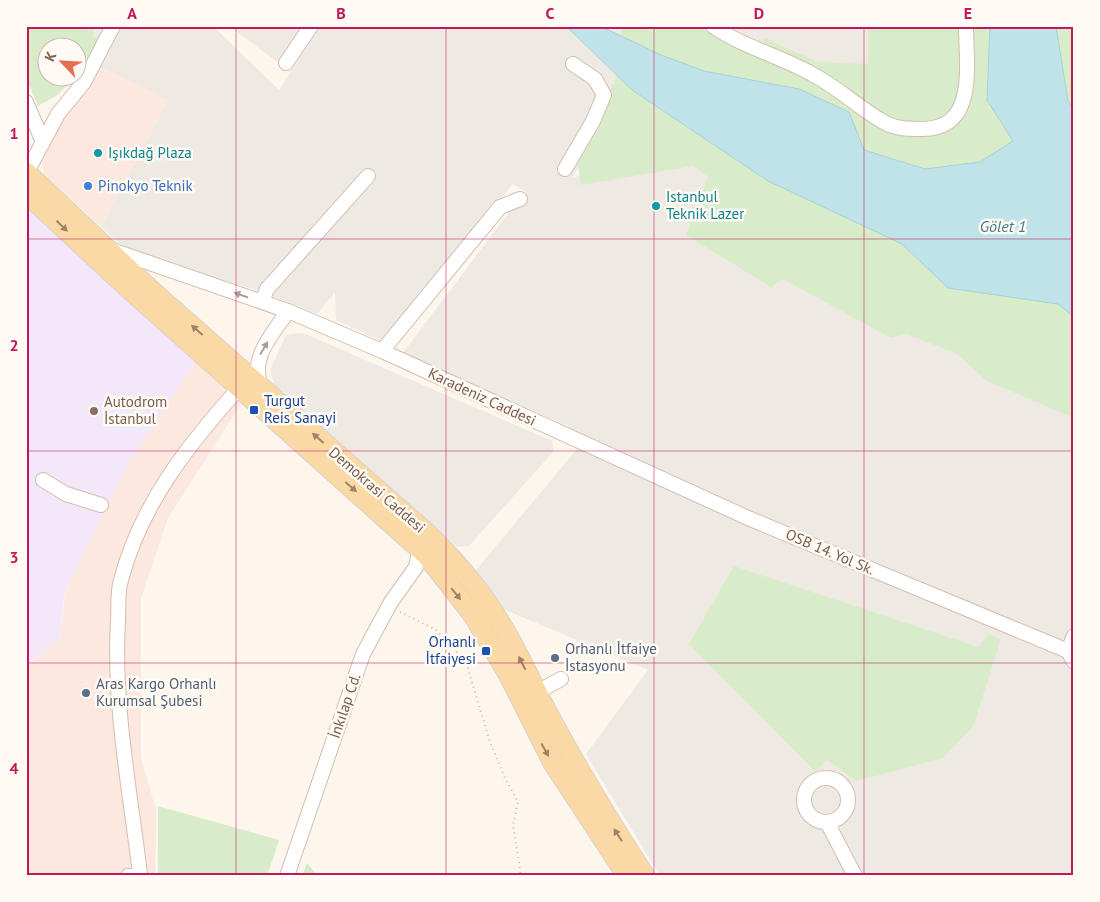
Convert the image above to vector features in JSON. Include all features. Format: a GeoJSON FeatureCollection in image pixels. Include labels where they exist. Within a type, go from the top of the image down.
{"type":"FeatureCollection","features":[{"type":"Feature","properties":{"kind":"main road","name":"Demokrasi Caddesi"},"geometry":{"type":"LineString","coordinates":[[27,172],[152,290],[429,535],[458,565],[506,631],[537,692],[614,828],[645,876]]}},
{"type":"Feature","properties":{"kind":"main road","name":"Demokrasi Caddesi"},"geometry":{"type":"LineString","coordinates":[[26,192],[118,280],[417,545],[474,615],[507,672],[552,763],[627,876]]}},
{"type":"Feature","properties":{"kind":"main road"},"geometry":{"type":"LineString","coordinates":[[417,545],[441,562],[458,565]]}},
{"type":"Feature","properties":{"kind":"main road"},"geometry":{"type":"LineString","coordinates":[[528,717],[537,692]]}},
{"type":"Feature","properties":{"kind":"street"},"geometry":{"type":"LineString","coordinates":[[27,172],[58,114],[84,82],[113,26]]}},
{"type":"Feature","properties":{"kind":"street"},"geometry":{"type":"LineString","coordinates":[[286,63],[311,26]]}},
{"type":"Feature","properties":{"kind":"street"},"geometry":{"type":"LineString","coordinates":[[713,26],[813,74],[883,122],[899,129],[928,129],[950,124],[962,107],[966,85],[966,26]]}},
{"type":"Feature","properties":{"kind":"street"},"geometry":{"type":"LineString","coordinates":[[564,169],[593,121],[604,95],[595,78],[573,64]]}},
{"type":"Feature","properties":{"kind":"street"},"geometry":{"type":"LineString","coordinates":[[26,102],[43,142]]}},
{"type":"Feature","properties":{"kind":"street"},"geometry":{"type":"LineString","coordinates":[[262,302],[267,290],[368,176]]}},
{"type":"Feature","properties":{"kind":"street"},"geometry":{"type":"LineString","coordinates":[[382,351],[500,207],[520,198]]}},
{"type":"Feature","properties":{"kind":"street","name":"Karadeniz Caddesi"},"geometry":{"type":"LineString","coordinates":[[102,243],[125,256],[288,311],[382,351],[582,443]]}},
{"type":"Feature","properties":{"kind":"street","name":"Karadeniz Caddesi"},"geometry":{"type":"LineString","coordinates":[[152,290],[158,278],[163,275],[170,273],[182,274]]}},
{"type":"Feature","properties":{"kind":"street"},"geometry":{"type":"LineString","coordinates":[[152,290],[151,302],[159,315]]}},
{"type":"Feature","properties":{"kind":"street"},"geometry":{"type":"LineString","coordinates":[[263,389],[256,372],[258,361],[288,311]]}},
{"type":"Feature","properties":{"kind":"street"},"geometry":{"type":"LineString","coordinates":[[128,876],[140,874],[117,681],[120,581],[138,530],[159,490],[197,434],[240,388]]}},
{"type":"Feature","properties":{"kind":"street","name":"OSB 14. Yol Sk."},"geometry":{"type":"LineString","coordinates":[[582,443],[748,518],[1072,656]]}},
{"type":"Feature","properties":{"kind":"street"},"geometry":{"type":"LineString","coordinates":[[43,480],[66,494],[101,505]]}},
{"type":"Feature","properties":{"kind":"street","name":"İnkılap Cd."},"geometry":{"type":"LineString","coordinates":[[287,876],[363,654],[388,606],[418,560],[417,545]]}},
{"type":"Feature","properties":{"kind":"street"},"geometry":{"type":"LineString","coordinates":[[408,577],[423,568],[430,568],[442,576]]}},
{"type":"Feature","properties":{"kind":"street"},"geometry":{"type":"LineString","coordinates":[[1072,656],[1074,636]]}},
{"type":"Feature","properties":{"kind":"street"},"geometry":{"type":"LineString","coordinates":[[537,692],[561,678]]}},
{"type":"Feature","properties":{"kind":"street"},"geometry":{"type":"LineString","coordinates":[[827,822],[855,876]]}},
{"type":"Feature","properties":{"kind":"path"},"geometry":{"type":"LineString","coordinates":[[388,606],[436,630],[466,662],[490,742],[505,778],[518,802],[513,825],[521,876]]}},
{"type":"Feature","properties":{"kind":"shaded area"},"geometry":{"type":"Polygon","coordinates":[[[93,26],[104,26],[100,38],[93,37],[93,26]]]}},
{"type":"Feature","properties":{"kind":"shaded area"},"geometry":{"type":"Polygon","coordinates":[[[120,26],[213,26],[279,90],[320,26],[1074,26],[1074,876],[660,876],[586,754],[648,670],[503,609],[475,571],[582,443],[568,426],[402,354],[525,191],[513,184],[383,342],[336,320],[335,292],[317,314],[268,294],[125,249],[101,227],[168,100],[99,66],[120,26]],[[626,93],[573,177],[694,160],[626,93]]]}},
{"type":"Feature","properties":{"kind":"shaded area"},"geometry":{"type":"Polygon","coordinates":[[[229,26],[306,26],[280,64],[229,26]]]}},
{"type":"Feature","properties":{"kind":"shaded area"},"geometry":{"type":"Polygon","coordinates":[[[99,66],[168,100],[101,227],[44,174],[42,162],[63,117],[89,88],[99,66]]]}},
{"type":"Feature","properties":{"kind":"shaded area","name":"Autodrom İstanbul"},"geometry":{"type":"Polygon","coordinates":[[[26,199],[197,359],[129,462],[64,595],[60,639],[26,665],[26,199]]]}},
{"type":"Feature","properties":{"kind":"shaded area"},"geometry":{"type":"Polygon","coordinates":[[[303,333],[552,441],[554,451],[469,546],[457,547],[275,386],[270,370],[286,335],[303,333]]]}},
{"type":"Feature","properties":{"kind":"shaded area"},"geometry":{"type":"Polygon","coordinates":[[[197,360],[243,401],[168,518],[141,598],[141,758],[156,809],[155,876],[26,876],[26,666],[60,639],[65,594],[128,462],[197,360]]]}},
{"type":"Feature","properties":{"kind":"green space"},"geometry":{"type":"Polygon","coordinates":[[[26,26],[93,26],[93,37],[100,38],[88,57],[88,38],[38,38],[38,88],[64,88],[56,96],[38,106],[26,78],[26,26]]]}},
{"type":"Feature","properties":{"kind":"green space"},"geometry":{"type":"Polygon","coordinates":[[[622,26],[700,26],[761,56],[764,38],[818,62],[868,64],[868,26],[1074,26],[1074,418],[987,381],[957,354],[907,334],[891,338],[783,279],[771,287],[686,235],[708,177],[693,166],[581,185],[577,160],[615,81],[622,26]]]}},
{"type":"Feature","properties":{"kind":"green space"},"geometry":{"type":"Polygon","coordinates":[[[734,566],[978,647],[989,634],[1001,639],[973,727],[943,758],[857,781],[827,760],[815,771],[689,644],[734,566]]]}},
{"type":"Feature","properties":{"kind":"green space"},"geometry":{"type":"Polygon","coordinates":[[[158,806],[279,840],[267,876],[158,876],[158,806]]]}},
{"type":"Feature","properties":{"kind":"green space"},"geometry":{"type":"Polygon","coordinates":[[[307,863],[318,876],[305,876],[303,874],[307,863]]]}},
{"type":"Feature","properties":{"kind":"water","name":"Gölet 1"},"geometry":{"type":"Polygon","coordinates":[[[566,26],[600,26],[661,55],[704,71],[799,89],[849,112],[864,150],[925,169],[980,162],[1013,141],[987,100],[990,26],[1056,26],[1068,101],[1074,109],[1074,317],[1058,304],[948,288],[902,244],[768,181],[632,90],[566,26]]]}},
{"type":"Feature","properties":{"kind":"place","name":"Işıkdağ Plaza"},"geometry":{"type":"Point","coordinates":[98,153]}},
{"type":"Feature","properties":{"kind":"place","name":"Pinokyo Teknik"},"geometry":{"type":"Point","coordinates":[88,186]}},
{"type":"Feature","properties":{"kind":"place","name":"Istanbul Teknik Lazer"},"geometry":{"type":"Point","coordinates":[656,206]}},
{"type":"Feature","properties":{"kind":"place","name":"Turgut Reis Sanayi"},"geometry":{"type":"Point","coordinates":[254,410]}},
{"type":"Feature","properties":{"kind":"place","name":"Autodrom İstanbul"},"geometry":{"type":"Point","coordinates":[94,411]}},
{"type":"Feature","properties":{"kind":"place","name":"Orhanlı İtfaiyesi"},"geometry":{"type":"Point","coordinates":[486,651]}},
{"type":"Feature","properties":{"kind":"place","name":"Orhanlı İtfaiye İstasyonu"},"geometry":{"type":"Point","coordinates":[555,658]}},
{"type":"Feature","properties":{"kind":"place","name":"Aras Kargo Orhanlı Kurumsal Şubesi"},"geometry":{"type":"Point","coordinates":[86,693]}}]}
